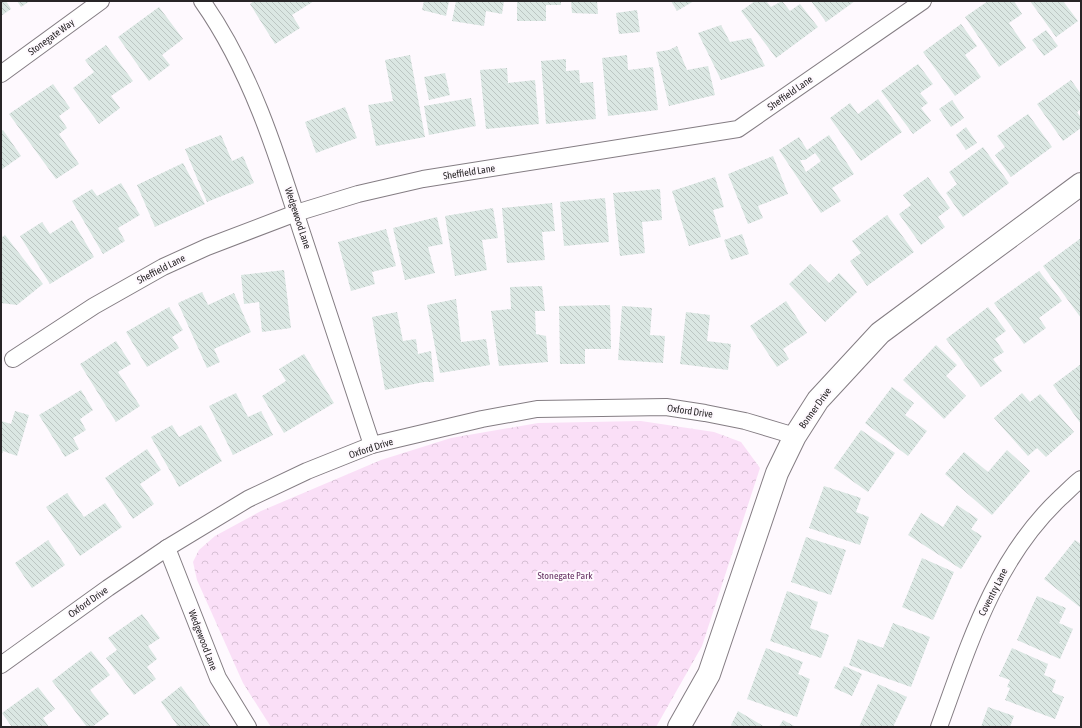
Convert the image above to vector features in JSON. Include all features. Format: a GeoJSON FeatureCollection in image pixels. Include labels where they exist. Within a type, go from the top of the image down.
{"type":"FeatureCollection","features":[{"type":"Feature","properties":{"kind":"street","name":"Stonegate Way"},"geometry":{"type":"LineString","coordinates":[[1,74],[101,1]]}},
{"type":"Feature","properties":{"kind":"street","name":"Wedgewood Lane"},"geometry":{"type":"LineString","coordinates":[[202,1],[214,18],[242,73],[270,135],[372,445]]}},
{"type":"Feature","properties":{"kind":"street","name":"Sheffield Lane"},"geometry":{"type":"LineString","coordinates":[[13,359],[94,306],[163,267],[207,247],[296,213],[358,194],[423,179],[738,129],[923,1]]}},
{"type":"Feature","properties":{"kind":"street","name":"Bonner Drive"},"geometry":{"type":"LineString","coordinates":[[679,727],[709,674],[777,473],[795,436],[818,400],[880,333],[1081,184]]}},
{"type":"Feature","properties":{"kind":"street","name":"Oxford Drive"},"geometry":{"type":"LineString","coordinates":[[1,665],[82,606],[168,548],[248,499],[307,471],[372,445],[482,419],[537,409],[666,407],[745,421],[795,436]]}},
{"type":"Feature","properties":{"kind":"street","name":"Coventry Lane"},"geometry":{"type":"LineString","coordinates":[[940,727],[984,607],[1004,569],[1046,511],[1081,479]]}},
{"type":"Feature","properties":{"kind":"street","name":"Wedgewood Lane"},"geometry":{"type":"LineString","coordinates":[[168,548],[218,678],[248,727]]}},
{"type":"Feature","properties":{"kind":"green space","name":"Stonegate Park"},"geometry":{"type":"Polygon","coordinates":[[[641,421],[714,432],[741,442],[760,468],[702,646],[656,727],[271,727],[243,683],[197,580],[193,562],[199,550],[215,536],[261,511],[381,460],[451,438],[538,423],[641,421]]]}},
{"type":"Feature","properties":{"kind":"building"},"geometry":{"type":"Polygon","coordinates":[[[1,1],[6,1],[11,9],[1,16],[1,1]]]}},
{"type":"Feature","properties":{"kind":"building"},"geometry":{"type":"Polygon","coordinates":[[[17,1],[30,1],[21,7],[17,1]]]}},
{"type":"Feature","properties":{"kind":"building"},"geometry":{"type":"Polygon","coordinates":[[[254,1],[314,1],[292,15],[300,28],[275,44],[250,4],[254,1]]]}},
{"type":"Feature","properties":{"kind":"building"},"geometry":{"type":"Polygon","coordinates":[[[424,1],[449,1],[446,16],[422,10],[424,1]]]}},
{"type":"Feature","properties":{"kind":"building"},"geometry":{"type":"Polygon","coordinates":[[[456,1],[504,1],[502,14],[486,11],[484,26],[452,21],[456,1]]]}},
{"type":"Feature","properties":{"kind":"building"},"geometry":{"type":"Polygon","coordinates":[[[517,1],[561,1],[561,5],[546,5],[546,21],[517,21],[517,1]]]}},
{"type":"Feature","properties":{"kind":"building"},"geometry":{"type":"Polygon","coordinates":[[[571,1],[597,1],[598,14],[572,13],[571,1]]]}},
{"type":"Feature","properties":{"kind":"building"},"geometry":{"type":"Polygon","coordinates":[[[671,1],[694,1],[677,11],[671,1]]]}},
{"type":"Feature","properties":{"kind":"building"},"geometry":{"type":"Polygon","coordinates":[[[755,1],[766,1],[771,7],[782,1],[790,11],[800,4],[818,27],[776,58],[741,11],[755,1]]]}},
{"type":"Feature","properties":{"kind":"building"},"geometry":{"type":"Polygon","coordinates":[[[811,1],[855,1],[826,22],[811,1]]]}},
{"type":"Feature","properties":{"kind":"building"},"geometry":{"type":"Polygon","coordinates":[[[988,1],[1014,1],[1022,14],[1009,23],[1026,48],[999,67],[965,17],[988,1]]]}},
{"type":"Feature","properties":{"kind":"building"},"geometry":{"type":"Polygon","coordinates":[[[1030,1],[1063,1],[1078,21],[1056,37],[1030,1]]]}},
{"type":"Feature","properties":{"kind":"building"},"geometry":{"type":"Polygon","coordinates":[[[159,7],[183,39],[162,55],[170,65],[149,81],[118,37],[159,7]]]}},
{"type":"Feature","properties":{"kind":"building"},"geometry":{"type":"Polygon","coordinates":[[[637,10],[640,32],[619,34],[616,13],[637,10]]]}},
{"type":"Feature","properties":{"kind":"building"},"geometry":{"type":"Polygon","coordinates":[[[961,24],[977,46],[965,55],[981,77],[955,96],[923,52],[961,24]]]}},
{"type":"Feature","properties":{"kind":"building"},"geometry":{"type":"Polygon","coordinates":[[[721,25],[730,42],[751,38],[765,66],[721,80],[698,33],[721,25]]]}},
{"type":"Feature","properties":{"kind":"building"},"geometry":{"type":"Polygon","coordinates":[[[1046,30],[1058,46],[1044,56],[1032,40],[1046,30]]]}},
{"type":"Feature","properties":{"kind":"building"},"geometry":{"type":"Polygon","coordinates":[[[106,45],[133,81],[111,96],[120,108],[99,124],[73,88],[94,72],[85,60],[106,45]]]}},
{"type":"Feature","properties":{"kind":"building"},"geometry":{"type":"Polygon","coordinates":[[[677,46],[687,70],[708,66],[715,95],[669,106],[656,52],[669,50],[677,46]]]}},
{"type":"Feature","properties":{"kind":"building"},"geometry":{"type":"Polygon","coordinates":[[[410,55],[425,137],[376,146],[368,105],[393,101],[385,60],[410,55]]]}},
{"type":"Feature","properties":{"kind":"building"},"geometry":{"type":"Polygon","coordinates":[[[627,55],[628,70],[653,67],[658,110],[608,116],[602,58],[627,55]]]}},
{"type":"Feature","properties":{"kind":"building"},"geometry":{"type":"Polygon","coordinates":[[[566,59],[566,71],[579,70],[580,83],[593,82],[596,119],[546,124],[541,61],[566,59]]]}},
{"type":"Feature","properties":{"kind":"building"},"geometry":{"type":"Polygon","coordinates":[[[918,64],[933,84],[920,93],[928,103],[921,108],[931,121],[913,134],[881,91],[918,64]]]}},
{"type":"Feature","properties":{"kind":"building"},"geometry":{"type":"Polygon","coordinates":[[[507,68],[508,83],[535,80],[539,124],[486,129],[480,70],[507,68]]]}},
{"type":"Feature","properties":{"kind":"building"},"geometry":{"type":"Polygon","coordinates":[[[445,73],[450,95],[429,100],[424,77],[445,73]]]}},
{"type":"Feature","properties":{"kind":"building"},"geometry":{"type":"Polygon","coordinates":[[[1071,80],[1081,94],[1081,109],[1077,112],[1081,118],[1081,128],[1063,141],[1037,104],[1071,80]]]}},
{"type":"Feature","properties":{"kind":"building"},"geometry":{"type":"Polygon","coordinates":[[[53,84],[70,108],[59,116],[67,128],[59,134],[79,164],[56,179],[9,114],[53,84]]]}},
{"type":"Feature","properties":{"kind":"building"},"geometry":{"type":"Polygon","coordinates":[[[471,98],[476,126],[429,135],[424,106],[471,98]]]}},
{"type":"Feature","properties":{"kind":"building"},"geometry":{"type":"Polygon","coordinates":[[[878,99],[902,132],[861,161],[830,118],[850,103],[858,114],[878,99]]]}},
{"type":"Feature","properties":{"kind":"building"},"geometry":{"type":"Polygon","coordinates":[[[952,100],[964,118],[951,127],[939,109],[952,100]]]}},
{"type":"Feature","properties":{"kind":"building"},"geometry":{"type":"Polygon","coordinates":[[[345,107],[357,138],[316,153],[305,122],[345,107]]]}},
{"type":"Feature","properties":{"kind":"building"},"geometry":{"type":"Polygon","coordinates":[[[1028,114],[1052,147],[1011,177],[995,155],[1005,147],[997,136],[1028,114]]]}},
{"type":"Feature","properties":{"kind":"building"},"geometry":{"type":"Polygon","coordinates":[[[966,127],[977,143],[966,150],[956,135],[966,127]]]}},
{"type":"Feature","properties":{"kind":"building"},"geometry":{"type":"Polygon","coordinates":[[[3,130],[21,156],[1,170],[1,131],[3,130]]]}},
{"type":"Feature","properties":{"kind":"building"},"geometry":{"type":"Polygon","coordinates":[[[221,135],[232,161],[243,156],[254,183],[207,202],[185,149],[221,135]]]}},
{"type":"Feature","properties":{"kind":"building"},"geometry":{"type":"Polygon","coordinates":[[[829,135],[854,174],[832,188],[841,201],[821,213],[779,150],[799,137],[807,150],[829,135]],[[815,153],[805,160],[800,160],[806,172],[821,161],[815,153]]]}},
{"type":"Feature","properties":{"kind":"building"},"geometry":{"type":"Polygon","coordinates":[[[983,147],[1009,183],[963,217],[946,193],[957,184],[949,172],[983,147]]]}},
{"type":"Feature","properties":{"kind":"building"},"geometry":{"type":"Polygon","coordinates":[[[773,156],[788,194],[758,206],[763,218],[748,224],[728,174],[773,156]]]}},
{"type":"Feature","properties":{"kind":"building"},"geometry":{"type":"Polygon","coordinates":[[[183,163],[205,204],[155,227],[137,185],[183,163]]]}},
{"type":"Feature","properties":{"kind":"building"},"geometry":{"type":"Polygon","coordinates":[[[715,177],[724,207],[713,210],[721,237],[689,246],[672,191],[715,177]]]}},
{"type":"Feature","properties":{"kind":"building"},"geometry":{"type":"Polygon","coordinates":[[[928,177],[950,208],[938,217],[945,227],[921,245],[899,214],[911,205],[903,195],[928,177]]]}},
{"type":"Feature","properties":{"kind":"building"},"geometry":{"type":"Polygon","coordinates":[[[121,183],[140,215],[118,228],[125,241],[103,254],[72,201],[92,189],[97,196],[121,183]]]}},
{"type":"Feature","properties":{"kind":"building"},"geometry":{"type":"Polygon","coordinates":[[[660,189],[662,220],[642,222],[645,253],[620,256],[613,193],[660,189]]]}},
{"type":"Feature","properties":{"kind":"building"},"geometry":{"type":"Polygon","coordinates":[[[605,198],[609,242],[564,246],[560,202],[605,198]]]}},
{"type":"Feature","properties":{"kind":"building"},"geometry":{"type":"Polygon","coordinates":[[[552,203],[555,231],[542,232],[545,260],[507,263],[502,208],[552,203]]]}},
{"type":"Feature","properties":{"kind":"building"},"geometry":{"type":"Polygon","coordinates":[[[493,208],[498,238],[482,240],[487,270],[455,276],[445,216],[493,208]]]}},
{"type":"Feature","properties":{"kind":"building"},"geometry":{"type":"Polygon","coordinates":[[[887,215],[914,252],[867,286],[850,261],[861,253],[852,241],[887,215]]]}},
{"type":"Feature","properties":{"kind":"building"},"geometry":{"type":"Polygon","coordinates":[[[437,217],[443,244],[428,247],[435,273],[405,280],[393,228],[437,217]]]}},
{"type":"Feature","properties":{"kind":"building"},"geometry":{"type":"Polygon","coordinates":[[[72,220],[94,257],[50,284],[20,236],[42,222],[50,234],[72,220]]]}},
{"type":"Feature","properties":{"kind":"building"},"geometry":{"type":"Polygon","coordinates":[[[386,229],[396,266],[372,272],[375,284],[351,291],[338,242],[386,229]]]}},
{"type":"Feature","properties":{"kind":"building"},"geometry":{"type":"Polygon","coordinates":[[[742,234],[749,254],[731,260],[724,240],[742,234]]]}},
{"type":"Feature","properties":{"kind":"building"},"geometry":{"type":"Polygon","coordinates":[[[5,235],[43,284],[17,305],[1,303],[1,238],[5,235]]]}},
{"type":"Feature","properties":{"kind":"building"},"geometry":{"type":"Polygon","coordinates":[[[1081,238],[1081,318],[1043,266],[1081,238]]]}},
{"type":"Feature","properties":{"kind":"building"},"geometry":{"type":"Polygon","coordinates":[[[810,264],[829,283],[839,273],[857,292],[825,322],[789,284],[810,264]]]}},
{"type":"Feature","properties":{"kind":"building"},"geometry":{"type":"Polygon","coordinates":[[[284,270],[291,328],[262,332],[259,302],[244,304],[241,275],[284,270]]]}},
{"type":"Feature","properties":{"kind":"building"},"geometry":{"type":"Polygon","coordinates":[[[1039,271],[1062,301],[1039,318],[1046,328],[1024,344],[994,303],[1039,271]]]}},
{"type":"Feature","properties":{"kind":"building"},"geometry":{"type":"Polygon","coordinates":[[[542,286],[545,311],[535,311],[536,334],[546,336],[548,362],[499,366],[491,311],[511,309],[510,287],[542,286]]]}},
{"type":"Feature","properties":{"kind":"building"},"geometry":{"type":"Polygon","coordinates":[[[202,292],[208,305],[234,293],[251,332],[214,349],[220,362],[207,368],[178,303],[202,292]]]}},
{"type":"Feature","properties":{"kind":"building"},"geometry":{"type":"Polygon","coordinates":[[[456,299],[461,342],[486,339],[490,365],[440,373],[427,305],[456,299]]]}},
{"type":"Feature","properties":{"kind":"building"},"geometry":{"type":"Polygon","coordinates":[[[786,301],[807,333],[783,349],[789,359],[777,367],[750,326],[786,301]]]}},
{"type":"Feature","properties":{"kind":"building"},"geometry":{"type":"Polygon","coordinates":[[[610,305],[611,349],[585,349],[585,364],[560,364],[559,306],[610,305]]]}},
{"type":"Feature","properties":{"kind":"building"},"geometry":{"type":"Polygon","coordinates":[[[622,306],[652,308],[650,335],[665,336],[663,363],[618,360],[622,306]]]}},
{"type":"Feature","properties":{"kind":"building"},"geometry":{"type":"Polygon","coordinates":[[[169,307],[183,330],[172,337],[179,348],[147,367],[126,332],[169,307]]]}},
{"type":"Feature","properties":{"kind":"building"},"geometry":{"type":"Polygon","coordinates":[[[988,307],[1006,331],[995,339],[1004,352],[993,359],[1002,371],[981,387],[946,339],[988,307]]]}},
{"type":"Feature","properties":{"kind":"building"},"geometry":{"type":"Polygon","coordinates":[[[397,312],[403,341],[416,339],[418,354],[431,351],[434,382],[424,382],[385,390],[372,317],[397,312]]]}},
{"type":"Feature","properties":{"kind":"building"},"geometry":{"type":"Polygon","coordinates":[[[686,312],[710,315],[707,341],[731,344],[728,370],[680,364],[686,312]]]}},
{"type":"Feature","properties":{"kind":"building"},"geometry":{"type":"Polygon","coordinates":[[[116,341],[131,364],[118,372],[140,406],[116,422],[80,364],[116,341]]]}},
{"type":"Feature","properties":{"kind":"building"},"geometry":{"type":"Polygon","coordinates":[[[936,345],[957,365],[946,376],[966,396],[944,419],[903,380],[936,345]]]}},
{"type":"Feature","properties":{"kind":"building"},"geometry":{"type":"Polygon","coordinates":[[[304,354],[334,403],[284,433],[262,396],[286,381],[279,369],[304,354]]]}},
{"type":"Feature","properties":{"kind":"building"},"geometry":{"type":"Polygon","coordinates":[[[1081,364],[1081,424],[1053,385],[1081,364]]]}},
{"type":"Feature","properties":{"kind":"building"},"geometry":{"type":"Polygon","coordinates":[[[892,387],[914,403],[905,415],[927,431],[908,456],[865,423],[892,387]]]}},
{"type":"Feature","properties":{"kind":"building"},"geometry":{"type":"Polygon","coordinates":[[[81,390],[93,410],[80,419],[86,430],[73,438],[79,449],[65,457],[39,415],[81,390]]]}},
{"type":"Feature","properties":{"kind":"building"},"geometry":{"type":"Polygon","coordinates":[[[236,393],[248,417],[261,411],[273,435],[233,455],[209,406],[236,393]]]}},
{"type":"Feature","properties":{"kind":"building"},"geometry":{"type":"Polygon","coordinates":[[[1022,393],[1030,402],[1040,394],[1074,432],[1046,457],[1037,448],[1028,456],[994,418],[1022,393]]]}},
{"type":"Feature","properties":{"kind":"building"},"geometry":{"type":"Polygon","coordinates":[[[15,411],[29,415],[17,456],[3,451],[1,456],[1,421],[11,424],[15,411]]]}},
{"type":"Feature","properties":{"kind":"building"},"geometry":{"type":"Polygon","coordinates":[[[172,425],[179,437],[201,425],[222,461],[179,487],[151,437],[172,425]]]}},
{"type":"Feature","properties":{"kind":"building"},"geometry":{"type":"Polygon","coordinates":[[[861,430],[895,453],[868,492],[834,468],[861,430]]]}},
{"type":"Feature","properties":{"kind":"building"},"geometry":{"type":"Polygon","coordinates":[[[147,449],[161,470],[140,484],[154,504],[133,519],[105,478],[147,449]]]}},
{"type":"Feature","properties":{"kind":"building"},"geometry":{"type":"Polygon","coordinates":[[[1007,450],[1030,471],[992,515],[945,474],[964,452],[988,472],[1007,450]]]}},
{"type":"Feature","properties":{"kind":"building"},"geometry":{"type":"Polygon","coordinates":[[[824,486],[861,498],[856,512],[869,517],[860,545],[809,528],[824,486]]]}},
{"type":"Feature","properties":{"kind":"building"},"geometry":{"type":"Polygon","coordinates":[[[67,493],[84,517],[105,503],[122,527],[80,556],[46,507],[67,493]]]}},
{"type":"Feature","properties":{"kind":"building"},"geometry":{"type":"Polygon","coordinates":[[[957,505],[978,519],[971,529],[982,536],[961,569],[908,535],[921,513],[943,527],[957,505]]]}},
{"type":"Feature","properties":{"kind":"building"},"geometry":{"type":"Polygon","coordinates":[[[806,537],[846,550],[831,595],[791,582],[806,537]]]}},
{"type":"Feature","properties":{"kind":"building"},"geometry":{"type":"Polygon","coordinates":[[[48,540],[65,565],[32,588],[15,563],[48,540]]]}},
{"type":"Feature","properties":{"kind":"building"},"geometry":{"type":"Polygon","coordinates":[[[1075,540],[1081,544],[1081,608],[1044,579],[1075,540]]]}},
{"type":"Feature","properties":{"kind":"building"},"geometry":{"type":"Polygon","coordinates":[[[922,558],[954,572],[933,620],[902,607],[922,558]]]}},
{"type":"Feature","properties":{"kind":"building"},"geometry":{"type":"Polygon","coordinates":[[[787,591],[818,602],[810,628],[829,635],[821,658],[770,641],[787,591]]]}},
{"type":"Feature","properties":{"kind":"building"},"geometry":{"type":"Polygon","coordinates":[[[1037,596],[1066,608],[1059,623],[1073,629],[1060,659],[1017,640],[1037,596]]]}},
{"type":"Feature","properties":{"kind":"building"},"geometry":{"type":"Polygon","coordinates":[[[142,614],[160,638],[148,646],[157,659],[147,667],[156,679],[134,695],[106,658],[117,650],[108,638],[142,614]]]}},
{"type":"Feature","properties":{"kind":"building"},"geometry":{"type":"Polygon","coordinates":[[[893,623],[930,637],[911,687],[849,665],[858,639],[883,648],[893,623]]]}},
{"type":"Feature","properties":{"kind":"building"},"geometry":{"type":"Polygon","coordinates":[[[766,648],[803,662],[798,674],[810,679],[797,717],[747,699],[766,648]]]}},
{"type":"Feature","properties":{"kind":"building"},"geometry":{"type":"Polygon","coordinates":[[[1012,648],[1048,664],[1044,675],[1056,680],[1052,692],[1064,697],[1055,719],[1005,700],[1010,688],[1007,687],[1010,680],[999,676],[1012,648]]]}},
{"type":"Feature","properties":{"kind":"building"},"geometry":{"type":"Polygon","coordinates":[[[91,651],[110,675],[90,690],[109,714],[92,727],[87,727],[52,681],[91,651]]]}},
{"type":"Feature","properties":{"kind":"building"},"geometry":{"type":"Polygon","coordinates":[[[844,666],[862,674],[852,696],[834,688],[844,666]]]}},
{"type":"Feature","properties":{"kind":"building"},"geometry":{"type":"Polygon","coordinates":[[[878,684],[907,697],[893,727],[859,727],[878,684]]]}},
{"type":"Feature","properties":{"kind":"building"},"geometry":{"type":"Polygon","coordinates":[[[181,686],[211,727],[175,727],[177,725],[161,702],[181,686]]]}},
{"type":"Feature","properties":{"kind":"building"},"geometry":{"type":"Polygon","coordinates":[[[38,687],[55,709],[43,718],[49,727],[12,727],[2,713],[38,687]]]}},
{"type":"Feature","properties":{"kind":"building"},"geometry":{"type":"Polygon","coordinates":[[[988,707],[1014,716],[1010,727],[981,727],[988,707]]]}},
{"type":"Feature","properties":{"kind":"building"},"geometry":{"type":"Polygon","coordinates":[[[738,711],[765,727],[734,727],[731,725],[738,711]]]}},
{"type":"Feature","properties":{"kind":"building"},"geometry":{"type":"Polygon","coordinates":[[[783,720],[796,727],[779,727],[783,720]]]}}]}
